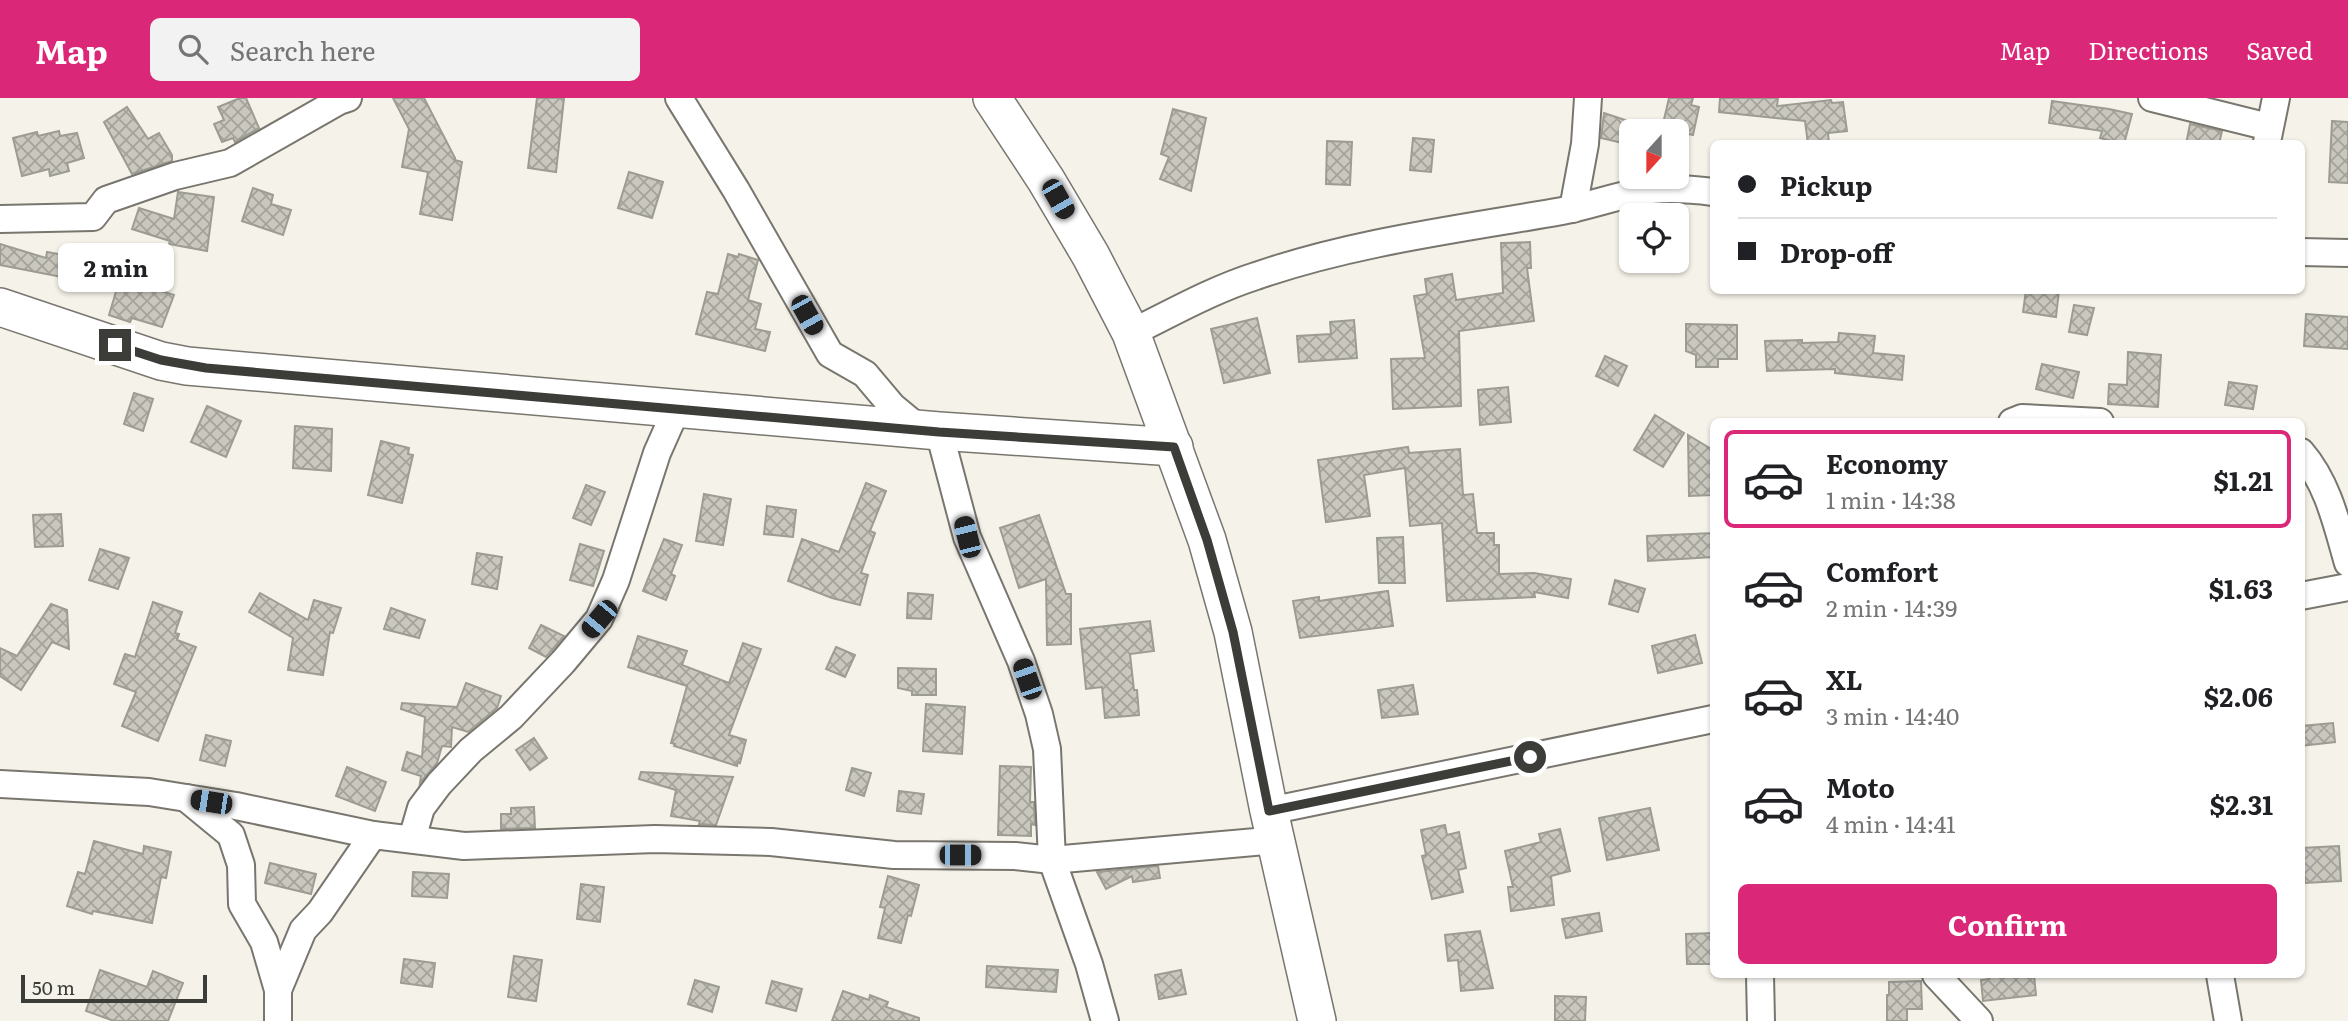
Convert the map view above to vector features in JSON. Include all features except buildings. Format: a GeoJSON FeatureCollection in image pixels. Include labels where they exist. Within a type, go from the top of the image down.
{"type":"FeatureCollection","features":[{"type":"Feature","properties":{"kind":"street"},"geometry":{"type":"LineString","coordinates":[[0,219],[93,217],[106,200],[175,176],[230,163],[348,98]]}},
{"type":"Feature","properties":{"kind":"street"},"geometry":{"type":"LineString","coordinates":[[679,98],[736,190],[830,354],[865,374],[892,406],[930,431],[967,537],[1021,661],[1039,714],[1048,749],[1052,860],[1089,964],[1105,1021]]}},
{"type":"Feature","properties":{"kind":"street"},"geometry":{"type":"LineString","coordinates":[[992,98],[1053,191],[1091,256],[1130,333],[1207,540],[1233,632],[1317,1021]]}},
{"type":"Feature","properties":{"kind":"street"},"geometry":{"type":"LineString","coordinates":[[1573,209],[1585,144],[1588,98]]}},
{"type":"Feature","properties":{"kind":"street"},"geometry":{"type":"LineString","coordinates":[[2152,98],[2268,135],[2276,98]]}},
{"type":"Feature","properties":{"kind":"street"},"geometry":{"type":"LineString","coordinates":[[1130,333],[1211,294],[1254,276],[1299,262],[1441,232],[1573,209],[1642,191],[1671,189],[1710,192]]}},
{"type":"Feature","properties":{"kind":"street"},"geometry":{"type":"LineString","coordinates":[[2305,252],[2348,253]]}},
{"type":"Feature","properties":{"kind":"street"},"geometry":{"type":"LineString","coordinates":[[0,307],[161,360],[187,366],[930,431],[1174,447]]}},
{"type":"Feature","properties":{"kind":"street"},"geometry":{"type":"LineString","coordinates":[[412,839],[421,808],[439,784],[471,750],[511,717],[599,619],[616,580],[657,453],[677,408]]}},
{"type":"Feature","properties":{"kind":"street"},"geometry":{"type":"LineString","coordinates":[[2305,459],[2323,488],[2348,563]]}},
{"type":"Feature","properties":{"kind":"street"},"geometry":{"type":"LineString","coordinates":[[2305,595],[2348,587]]}},
{"type":"Feature","properties":{"kind":"street"},"geometry":{"type":"LineString","coordinates":[[0,784],[122,789],[236,806],[373,835],[464,846],[656,839],[771,842],[894,855],[1016,856],[1052,860],[1273,826],[1710,720]]}},
{"type":"Feature","properties":{"kind":"street"},"geometry":{"type":"LineString","coordinates":[[185,798],[231,835],[241,865],[242,904],[264,942],[278,990],[278,1021]]}},
{"type":"Feature","properties":{"kind":"street"},"geometry":{"type":"LineString","coordinates":[[278,990],[303,930],[320,912],[373,835]]}},
{"type":"Feature","properties":{"kind":"street"},"geometry":{"type":"LineString","coordinates":[[1760,978],[1761,1021]]}},
{"type":"Feature","properties":{"kind":"street"},"geometry":{"type":"LineString","coordinates":[[1939,978],[1979,1021]]}},
{"type":"Feature","properties":{"kind":"street"},"geometry":{"type":"LineString","coordinates":[[2221,978],[2228,1021]]}},
{"type":"Feature","properties":{"kind":"route"},"geometry":{"type":"LineString","coordinates":[[115,345],[161,360],[206,368],[939,432],[1174,447],[1207,540],[1233,632],[1269,811],[1530,757]]}}]}
